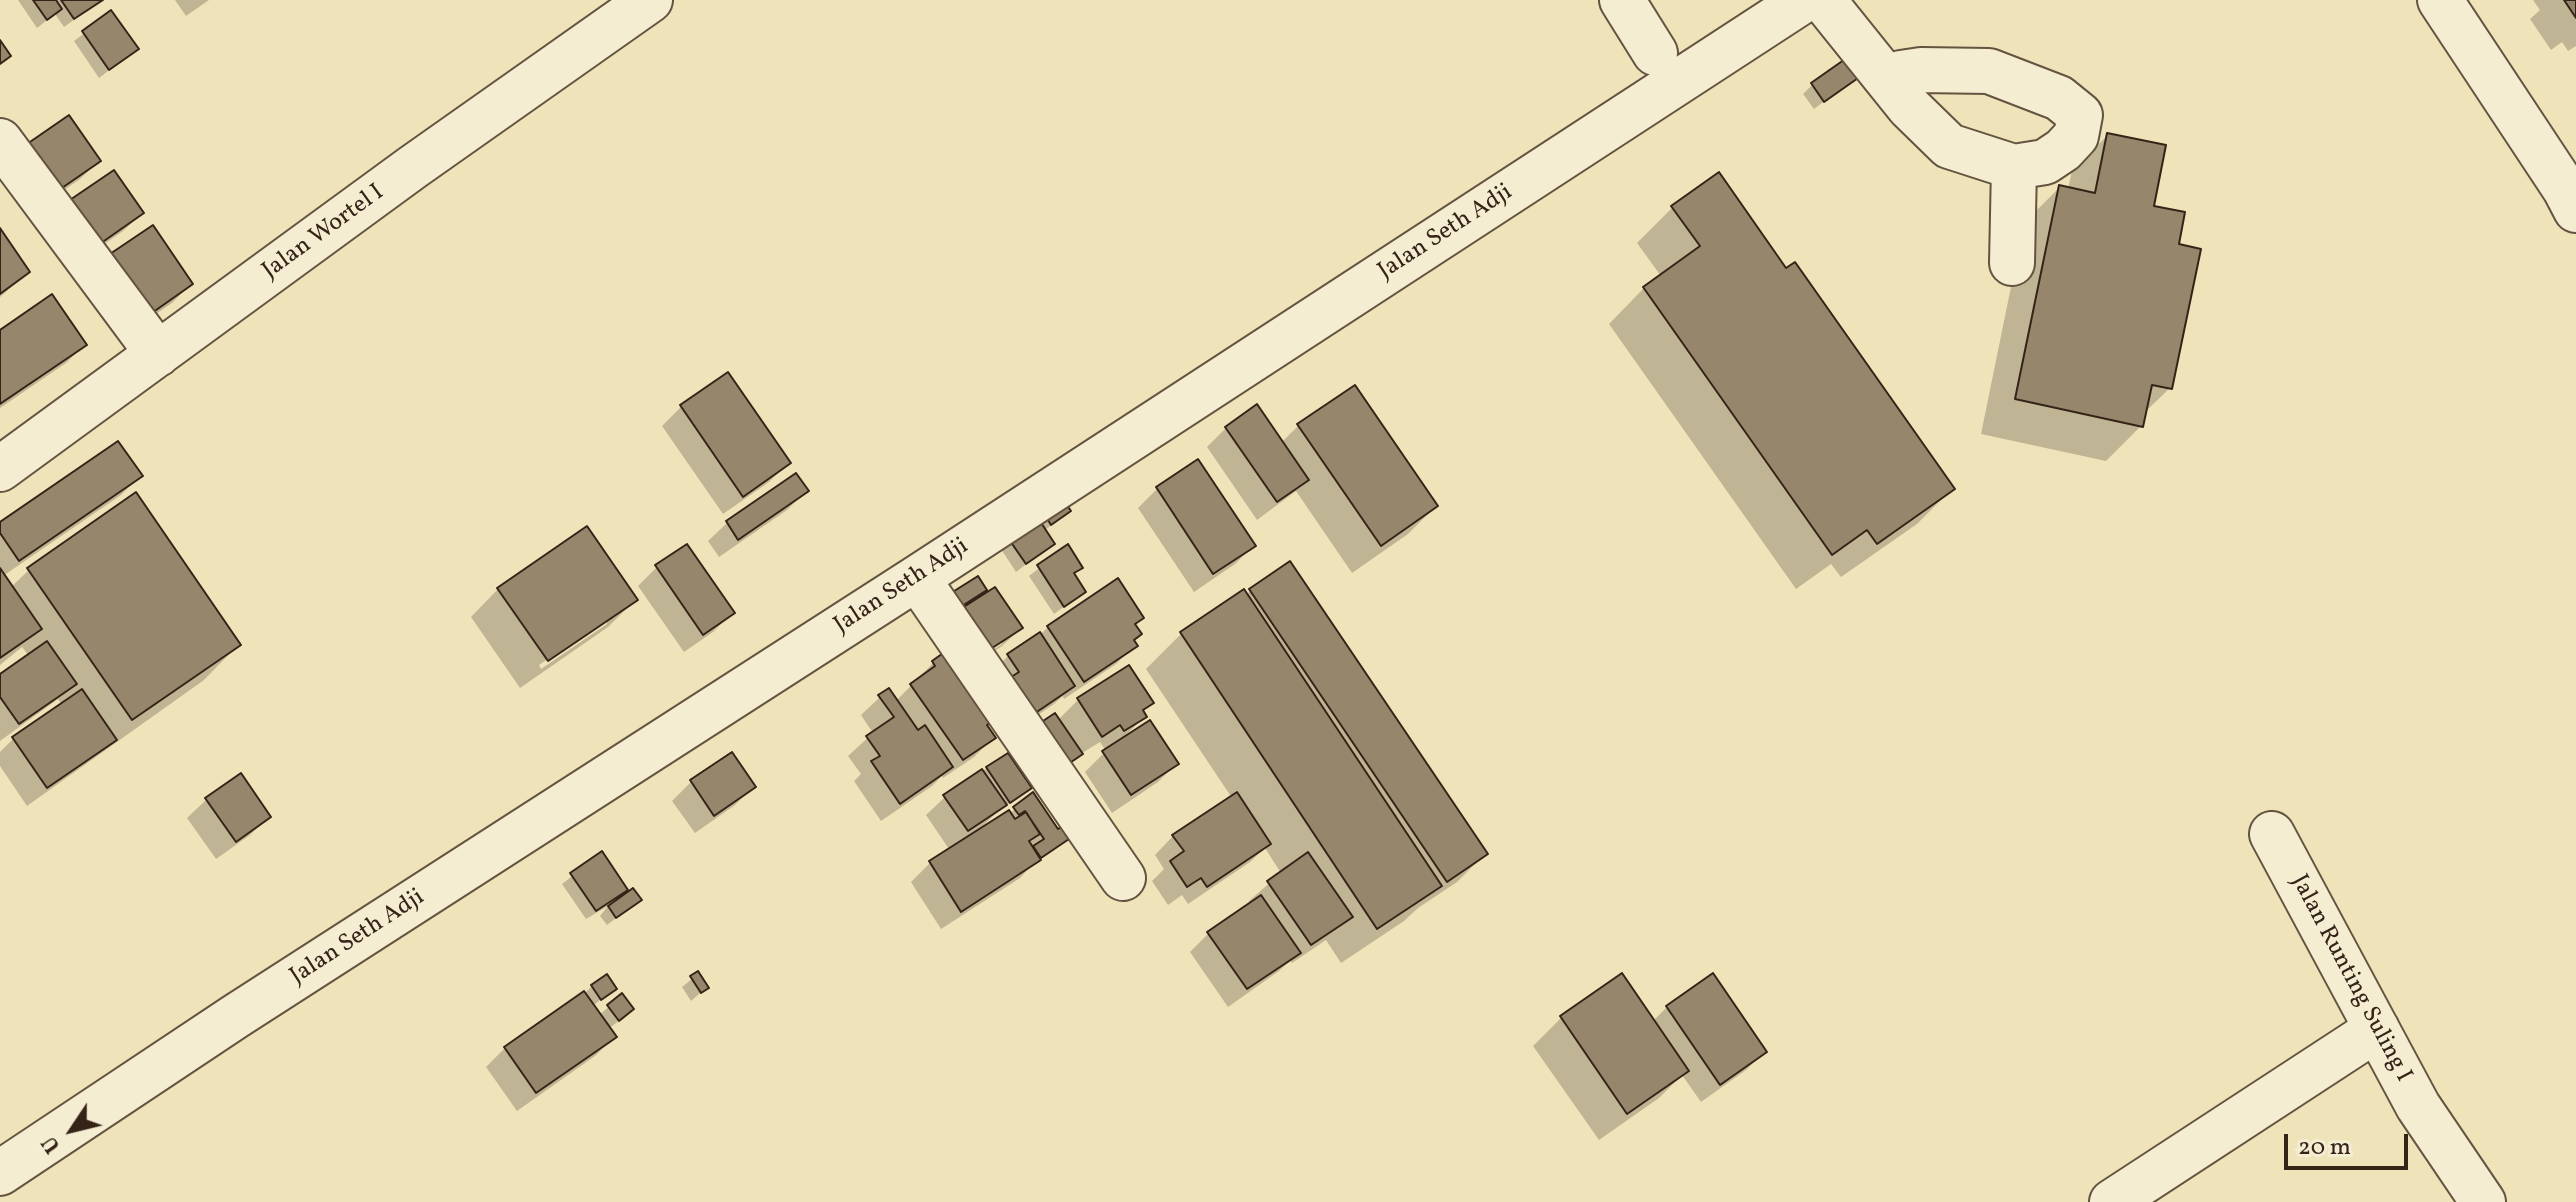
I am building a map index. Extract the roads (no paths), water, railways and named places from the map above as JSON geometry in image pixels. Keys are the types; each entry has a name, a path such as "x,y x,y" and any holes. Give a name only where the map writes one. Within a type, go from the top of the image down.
{"street":[{"name":"Jalan Wortel I","path":"0,469 413,167 650,0"},
{"path":"1622,0 1655,53"},
{"name":"Jalan Seth Adji","path":"0,1173 236,1016 917,578 1804,0"},
{"path":"1823,0 1909,107 1949,146 2014,167 2045,162 2076,136 2080,115 2059,98 1989,71 1921,70 1887,79"},
{"path":"2440,0 2576,210"},
{"path":"0,141 158,354"},
{"path":"2012,263 2014,167"},
{"path":"917,578 1123,878"},
{"name":"Jalan Runting Suling I","path":"2272,834 2418,1106 2483,1202"},
{"path":"2112,1202 2377,1029"}]}
